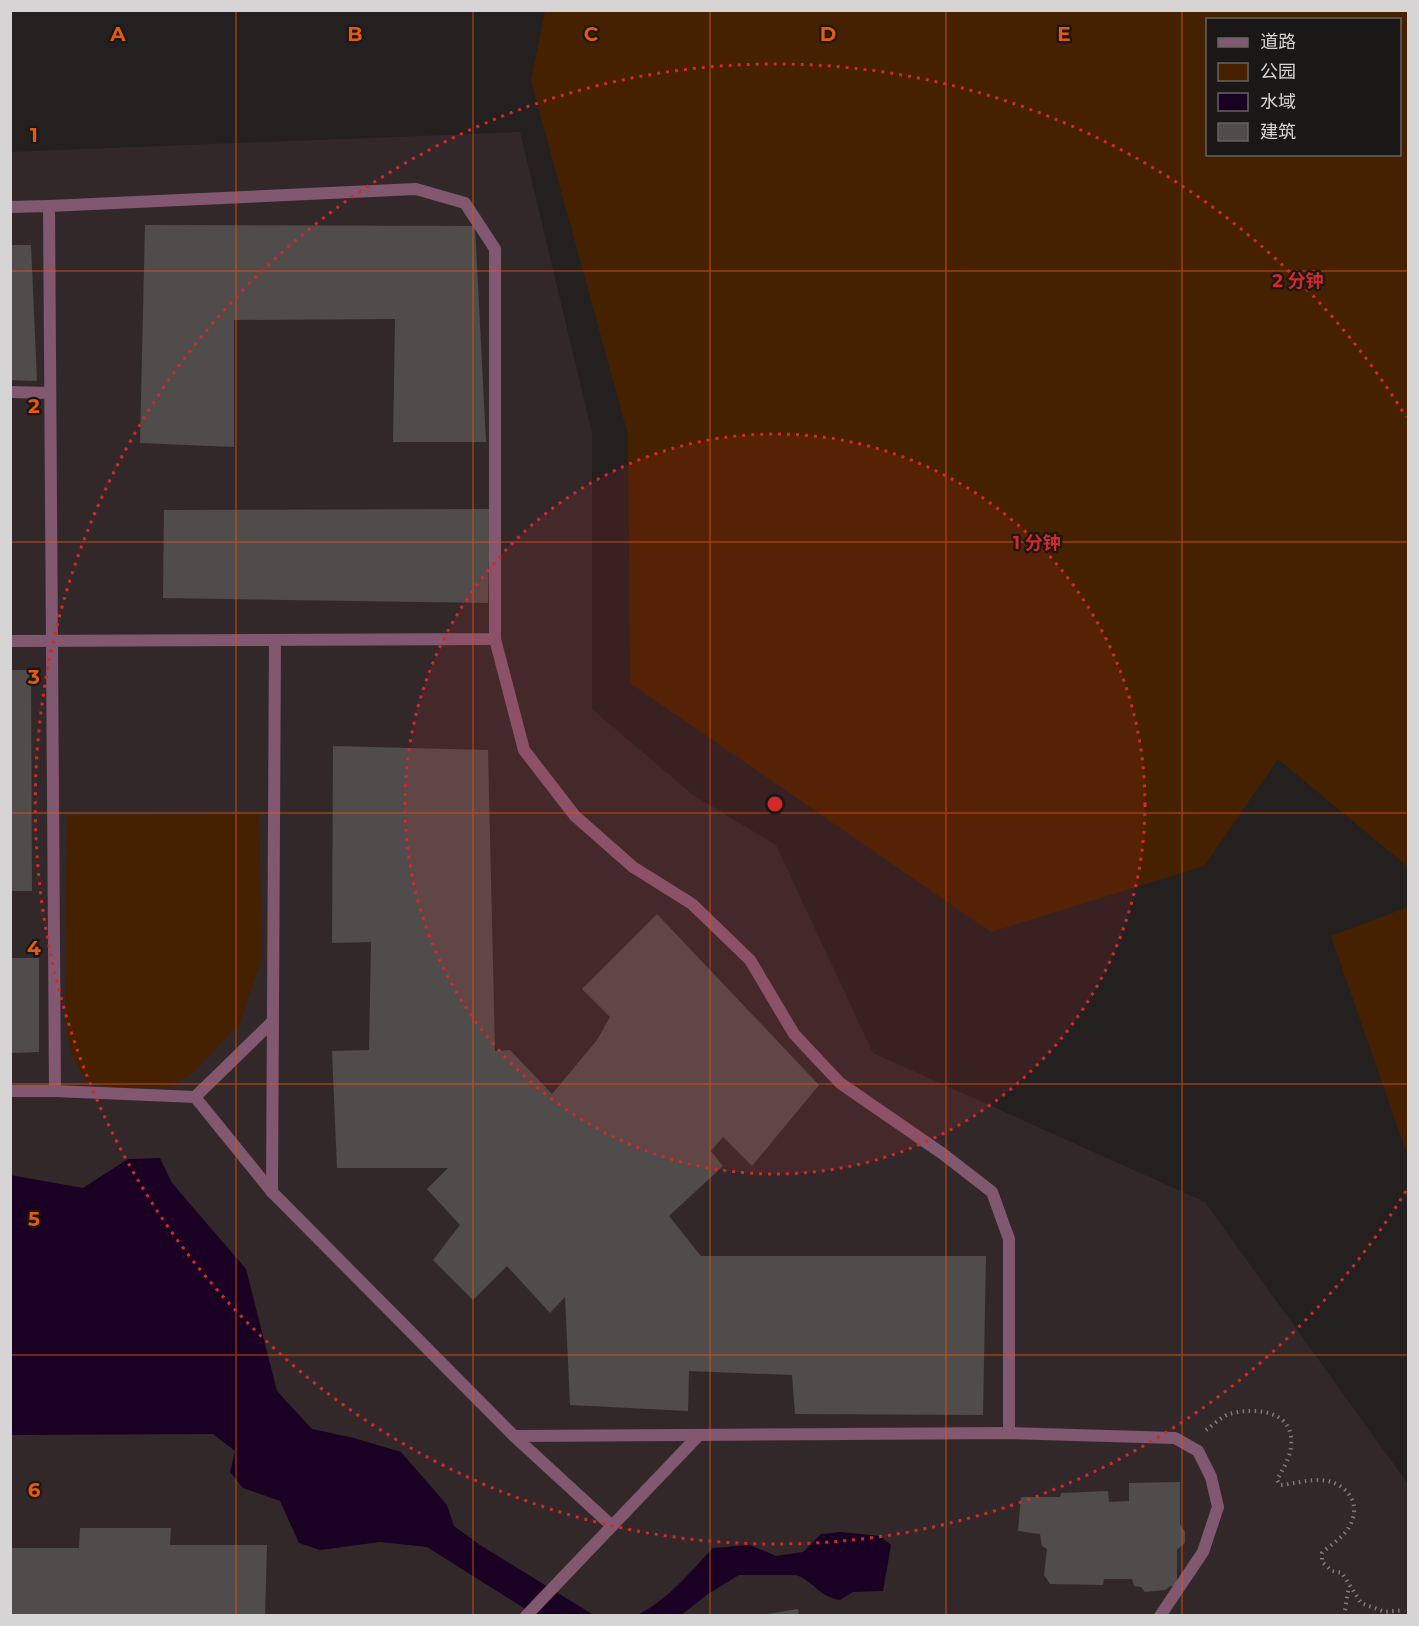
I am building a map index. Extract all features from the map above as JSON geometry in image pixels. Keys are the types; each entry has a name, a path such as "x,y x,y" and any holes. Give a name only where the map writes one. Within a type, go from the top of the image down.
{"street":[{"path":"10,207 416,189 465,202 495,249 495,639 524,750 575,816 633,867 692,904 750,960 794,1034 840,1083 943,1154 992,1192 1009,1239 1009,1433"},
{"path":"49,206 55,1091"},
{"path":"10,392 50,393"},
{"path":"10,641 495,639"},
{"path":"272,1192 275,640"},
{"path":"10,1091 195,1096 273,1021"},
{"path":"195,1096 272,1192 514,1436 612,1526"},
{"path":"514,1436 1009,1433 1175,1438 1198,1451 1211,1477 1218,1507 1203,1552 1160,1616"},
{"path":"526,1616 699,1435"}],"path":[{"path":"1185,1443 1228,1415 1261,1410 1278,1415 1289,1427 1292,1444 1287,1461 1277,1480 1280,1485 1319,1480 1333,1482 1345,1488 1353,1496 1355,1511 1349,1528 1322,1553 1322,1562 1332,1571 1342,1573 1360,1603 1385,1612 1404,1610"},
{"path":"1344,1616 1349,1586"}],"shaded area":[{"path":"520,132 592,433 592,709 693,795 776,845 873,1053 1205,1202 1408,1484 1408,1615 11,1615 10,152"}],"green space":[{"path":"545,11 1408,11 1408,867 1278,759 1204,866 991,932 630,683 628,435 531,81"},
{"path":"259,814 262,959 239,1025 189,1076 168,1087 107,1087 85,1080 70,1052 65,1014 67,816"},
{"path":"1408,907 1408,1157 1331,936"}],"water":[{"path":"160,1158 172,1183 246,1269 277,1391 312,1429 401,1452 447,1505 454,1526 480,1545 597,1615 535,1615 427,1547 380,1542 320,1550 299,1543 280,1501 243,1488 230,1472 235,1451 213,1434 11,1435 10,1175 83,1188 128,1159"},
{"path":"841,1532 880,1536 891,1545 883,1591 853,1592 840,1600 826,1595 796,1575 739,1575 708,1594 681,1615 637,1615 668,1594 713,1548 750,1545 776,1556 803,1552 821,1534"}],"building":[{"path":"145,225 475,226 486,442 393,442 395,319 234,320 234,447 140,443"},
{"path":"10,245 31,245 37,381 10,380"},
{"path":"490,509 488,603 163,598 164,510"},
{"path":"10,670 31,670 32,891 10,891"},
{"path":"333,746 488,750 495,1051 510,1050 552,1094 597,1040 610,1017 582,989 657,914 819,1085 752,1166 723,1137 711,1151 723,1166 669,1216 701,1256 986,1256 983,1415 795,1414 792,1375 689,1371 688,1411 570,1405 565,1297 550,1313 507,1266 473,1300 433,1260 460,1225 427,1189 448,1168 337,1168 332,1051 369,1050 371,942 332,943"},
{"path":"10,958 39,958 39,1052 10,1053"},
{"path":"1180,1482 1180,1524 1185,1532 1185,1543 1177,1550 1177,1586 1171,1586 1165,1590 1145,1592 1141,1587 1134,1586 1132,1579 1104,1579 1103,1585 1050,1584 1044,1575 1047,1549 1042,1546 1040,1534 1018,1531 1021,1497 1060,1497 1061,1493 1108,1491 1109,1502 1129,1501 1129,1483"},
{"path":"80,1528 171,1528 170,1545 267,1545 265,1616 10,1616 10,1548 79,1548"},
{"path":"798,1609 799,1616 767,1616 767,1614"}]}
